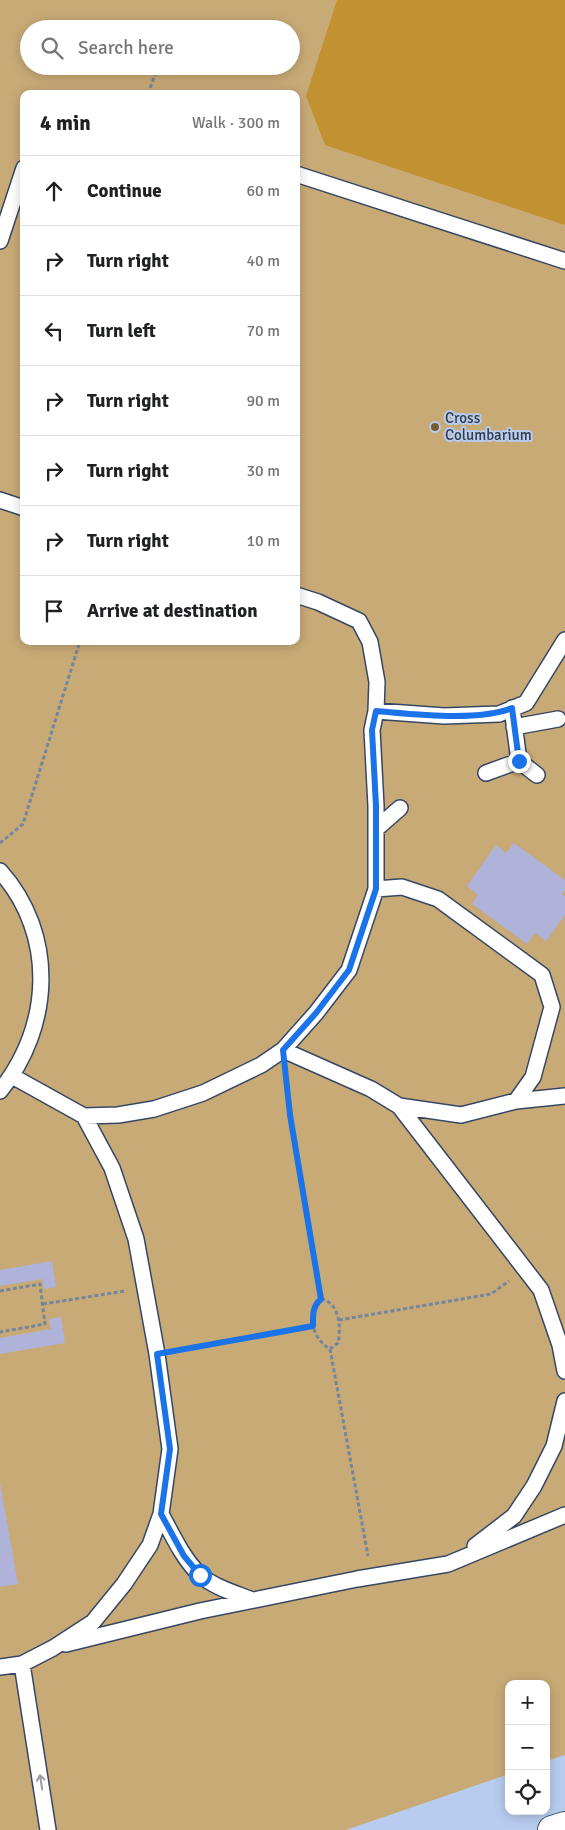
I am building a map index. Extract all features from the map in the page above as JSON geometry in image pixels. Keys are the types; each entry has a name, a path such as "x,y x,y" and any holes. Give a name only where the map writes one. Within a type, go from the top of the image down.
{"main road":[{"path":"552,1830 565,1826"}],"lane":[{"path":"300,175 565,260"},
{"path":"0,241 20,180"},
{"path":"0,500 20,507"},
{"path":"12,1076 84,1116 118,1116 203,1093 261,1065 283,1050 316,1013 349,970 376,889 376,829 372,730 376,711 377,682 370,642 359,621 318,602 300,596"},
{"path":"376,711 444,716 498,714 526,703 565,640"},
{"path":"512,708 519,761 537,775"},
{"path":"514,727 558,719"},
{"path":"486,773 519,761"},
{"path":"376,829 400,808"},
{"path":"0,871 21,901 32,925 39,950 42,976 40,1003 25,1053 12,1076 0,1091"},
{"path":"376,889 402,887 438,900 542,975 552,1008 533,1077 516,1101"},
{"path":"283,1050 371,1089 399,1106 541,1290 560,1345 565,1371"},
{"path":"399,1106 460,1115 516,1101 565,1096"},
{"path":"0,1667 22,1664 53,1648 93,1622 124,1584 150,1545 161,1514 170,1449 146,1288 136,1239 112,1168 84,1116"},
{"path":"448,1564 485,1539 514,1516 534,1486 554,1446 565,1401"},
{"path":"161,1514 184,1556 200,1575 222,1588 252,1600"},
{"path":"53,1648 200,1611 371,1576 448,1564 565,1515"},
{"path":"22,1664 48,1830"}],"path":[{"path":"149,90 155,75"},
{"path":"0,844 23,824 79,645"},
{"path":"283,1050 290,1115 321,1299"},
{"path":"339,1320 491,1294 525,1269"},
{"path":"0,1291 40,1284 45,1324 0,1332"},
{"path":"42,1304 146,1288"},
{"path":"330,1349 338,1343 340,1334 339,1320 335,1308 328,1300 321,1299 315,1304 313,1326 319,1340 330,1349 371,1576"},
{"path":"157,1354 313,1326"}],"shaded area":[{"path":"0,0 565,0 565,1755 550,1760 550,1680 505,1680 505,1775 346,1830 0,1830"},
{"path":"337,0 565,0 565,225 325,145 306,96"}],"building":[{"path":"514,843 565,880 565,890 562,894 565,896 565,915 546,941 535,933 527,944 472,904 478,895 467,886 496,845 506,853"},
{"path":"52,1261 56,1287 44,1289 42,1279 0,1286 0,1270"},
{"path":"61,1317 65,1343 0,1354 0,1338 51,1329 49,1319"},
{"path":"0,1483 18,1584 0,1587"}],"place":[{"name":"Cross Columbarium","path":"435,427"}],"route":[{"path":"200,1575 184,1556 161,1514 170,1449 157,1354 313,1326 315,1304 321,1299 290,1115 283,1050 316,1013 349,970 376,889 376,806 372,730 376,711 444,716 498,714 512,708 519,761"}]}
